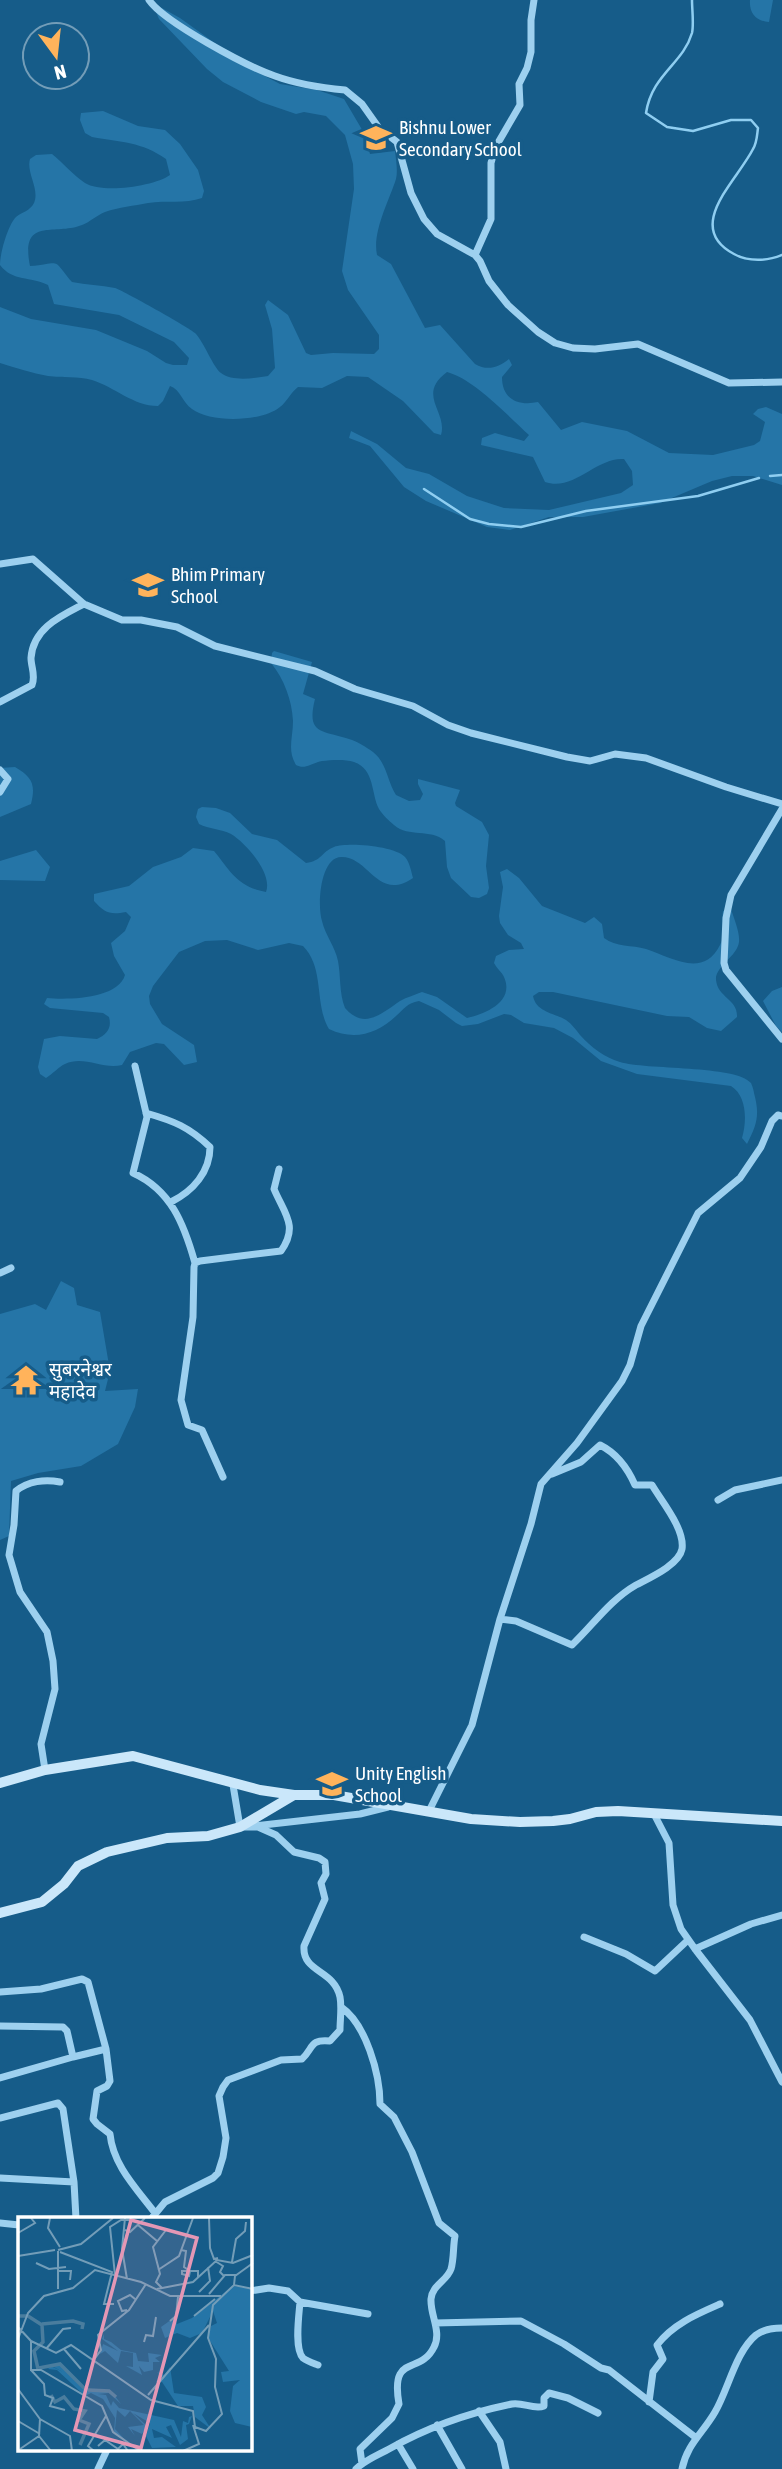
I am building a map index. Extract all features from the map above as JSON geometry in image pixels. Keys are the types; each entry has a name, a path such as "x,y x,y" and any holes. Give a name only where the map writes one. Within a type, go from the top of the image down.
{"street":[{"path":"149,0 166,17 211,45 275,76 352,93 379,128 397,142 411,192 424,219 438,234 475,256 489,281 508,305 530,326 555,343 583,349 638,344 729,383 782,382"},
{"path":"475,256 491,219 491,163 495,148 520,105 519,84 531,52 531,13 534,0"},
{"path":"0,564 33,559 84,604 122,620 141,620 177,627 215,646 315,671 355,690 414,706 471,733 590,761 615,754 646,758 782,806 730,895 727,905 724,963 734,983 782,1039"},
{"path":"0,702 32,685 34,681 31,658 35,640 49,624 84,604"},
{"path":"0,770 8,779 0,792"},
{"path":"135,1066 147,1117 133,1173 150,1181 171,1202 195,1262 193,1317 181,1399 188,1425 202,1430 223,1477"},
{"path":"146,1113 167,1119 194,1132 210,1147 210,1161 197,1182 171,1202"},
{"path":"429,1811 469,1733 541,1484 577,1443 622,1381 630,1365 641,1326 698,1213 740,1178 761,1147 772,1121 778,1115 782,1116"},
{"path":"195,1262 281,1251 290,1232 285,1208 274,1189 279,1169"},
{"path":"0,1273 12,1268"},
{"path":"500,1619 516,1621 572,1645 609,1606 630,1589 652,1578 679,1558 682,1552 674,1521 652,1485 635,1485 622,1463 607,1449 600,1446 581,1462 548,1476"},
{"path":"718,1500 735,1490 782,1479"},
{"path":"45,1770 41,1744 55,1689 52,1661 47,1632 16,1582 9,1548 14,1525 16,1491 28,1483 51,1480 60,1482"},
{"path":"0,1783 45,1770 133,1756 152,1759 233,1785 293,1795 334,1795 471,1819 520,1822 570,1819 596,1812 782,1821"},
{"path":"233,1785 240,1827"},
{"path":"240,1827 293,1795"},
{"path":"0,1913 43,1902 64,1884 78,1866 107,1852 167,1838 208,1836 240,1827 360,1814 391,1806"},
{"path":"654,1814 669,1843 673,1905 688,1940 750,2020 782,2082"},
{"path":"0,1992 40,1989 82,1979 88,1982 106,2049 110,2081 107,2086 97,2091 93,2119 110,2134 111,2149 122,2170 153,2216 165,2203 213,2178 218,2173 226,2138 219,2096 228,2080 281,2060 302,2059 313,2043 318,2040 330,2041 340,2030 340,1996 330,1979 307,1963 304,1954 304,1946 325,1899 321,1883 326,1874 325,1862 294,1852 276,1835 267,1831 240,1827"},
{"path":"695,1949 751,1924 782,1915"},
{"path":"584,1937 626,1954 655,1971 688,1940"},
{"path":"341,2007 352,2014 365,2041 381,2088 380,2104 394,2117 412,2152 439,2223 455,2236 451,2269 436,2285 431,2299 437,2336 433,2350 406,2367 398,2378 396,2387 400,2404 391,2418 360,2449 359,2466"},
{"path":"0,2026 63,2027 67,2031 73,2057"},
{"path":"0,2078 106,2049"},
{"path":"0,2118 58,2103 63,2109 74,2182 76,2217"},
{"path":"0,2178 74,2182"},
{"path":"0,2223 18,2225"},
{"path":"252,2291 269,2288 288,2291 300,2302 368,2314"},
{"path":"300,2302 300,2355 318,2365"},
{"path":"649,2402 653,2372 663,2359 657,2345 668,2333 693,2315 720,2304"},
{"path":"435,2323 521,2321 601,2368 609,2370 695,2437"},
{"path":"682,2469 685,2456 695,2437 716,2411 741,2353 757,2334 771,2328 782,2328"},
{"path":"359,2466 437,2425 479,2411 517,2403 539,2408 544,2406 544,2398 549,2393 568,2398 598,2413"},
{"path":"479,2411 500,2442 506,2469"},
{"path":"437,2425 462,2469"},
{"path":"398,2444 413,2469"},
{"path":"98,2469 106,2452"}],"shaded area":[{"path":"750,0 773,0 769,22 754,16"},
{"path":"160,7 180,18 248,67 280,84 317,90 344,99 364,133 370,154 395,151 397,176 379,227 377,255 391,264 425,328 440,325 479,366 492,368 509,359 512,365 502,377 505,391 513,400 524,403 538,402 561,430 582,422 627,431 669,453 713,455 754,445 760,441 765,422 753,414 766,407 782,414 782,485 753,476 732,476 712,481 660,503 583,517 549,517 510,530 487,527 426,501 404,487 370,446 349,438 351,431 377,444 406,468 429,474 467,496 504,508 549,510 621,493 633,485 632,471 624,459 614,460 566,482 545,482 533,457 481,445 482,438 495,433 524,441 529,435 479,390 447,372 438,380 433,396 441,419 441,435 434,433 403,401 368,377 347,376 322,388 298,387 272,412 236,419 200,414 170,386 158,406 149,405 132,400 92,380 48,376 0,363 0,307 31,319 96,330 147,351 166,363 187,365 189,358 174,342 119,315 54,304 48,285 10,274 0,265 10,226 16,217 34,203 35,192 29,164 30,159 36,155 52,154 85,183 104,188 141,185 170,175 166,159 157,153 140,146 92,137 85,133 80,120 81,113 103,111 138,126 165,130 180,144 198,170 204,191 202,198 155,202 110,210 82,225 42,231 30,240 30,266 52,263 58,265 72,282 115,288 142,302 195,333 218,370 231,378 268,376 275,368 272,329 265,305 268,300 288,315 306,353 374,354 379,349 379,335 348,290 342,271 354,189 353,164 345,135 326,116 304,112 296,114 261,102 223,82 159,19 156,12"},
{"path":"274,651 312,662 303,694 315,699 315,725 324,732 355,741 378,756 396,795 409,801 420,800 423,794 418,779 460,790 456,806 482,822 489,835 487,894 479,898 471,897 451,878 447,867 445,841 433,835 400,829 386,817 376,803 369,776 361,765 338,760 306,766 296,765 291,749 291,705 283,683 271,663"},
{"path":"15,767 25,774 33,786 31,804 0,817 0,768"},
{"path":"202,807 230,813 252,834 277,840 306,863 334,847 349,845 391,850 405,857 413,878 401,884 382,882 360,864 342,857 329,864 322,883 322,921 337,956 345,1008 359,1018 372,1018 422,992 437,997 467,1018 490,1010 502,1000 506,986 503,975 494,963 496,956 509,950 524,949 521,943 508,935 500,923 503,887 500,872 507,869 519,878 542,906 585,923 594,917 602,924 604,938 609,941 646,949 686,963 705,961 713,955 723,937 723,911 731,909 739,942 719,970 716,980 720,991 734,1006 737,1017 721,1031 707,1028 689,1017 667,1016 553,992 539,992 533,996 538,1006 566,1020 594,1048 614,1060 728,1073 751,1083 757,1114 747,1144 742,1138 745,1124 743,1102 731,1086 637,1074 601,1061 573,1038 554,1028 524,1023 511,1015 504,1014 478,1024 462,1026 439,1010 419,1001 409,1005 373,1031 356,1035 338,1033 329,1029 324,1019 317,975 310,955 303,946 289,943 258,950 227,940 205,941 179,952 153,986 149,996 150,1004 162,1024 194,1045 197,1062 184,1065 164,1044 156,1043 130,1052 122,1065 72,1062 62,1065 46,1078 40,1074 38,1067 44,1039 60,1036 97,1039 106,1033 110,1024 109,1017 103,1013 50,1008 44,1004 47,998 79,998 103,993 113,989 125,975 114,956 111,943 125,931 131,917 126,912 105,911 94,901 94,894 129,886 153,867 181,857 193,848 214,851 242,882 266,892 266,877 262,868 244,844 231,834 199,824 196,817 198,809"},
{"path":"36,850 50,867 45,881 0,880 0,861"},
{"path":"782,987 782,1032 763,1001 772,991"},
{"path":"61,1281 74,1288 77,1305 100,1312 110,1371 105,1391 138,1389 135,1407 118,1444 81,1466 38,1473 11,1481 9,1536 0,1540 0,1314 35,1304 46,1310"}],"waterway":[{"path":"692,0 693,29 688,44 654,88 646,113 667,127 693,131 731,120 751,120 758,128 755,144 718,203 713,217 713,231 720,243 740,257 758,260 782,255"},
{"path":"770,476 782,475"},
{"path":"424,489 470,519 521,527 586,511 698,496 759,478"}],"place":[{"name":"Bishnu Lower Secondary School","path":"376,138"},
{"name":"Bhim Primary School","path":"148,585"},
{"name":"सुबरनेश्वर महादेव","path":"26,1380"},
{"name":"Unity English School","path":"332,1784"}]}
